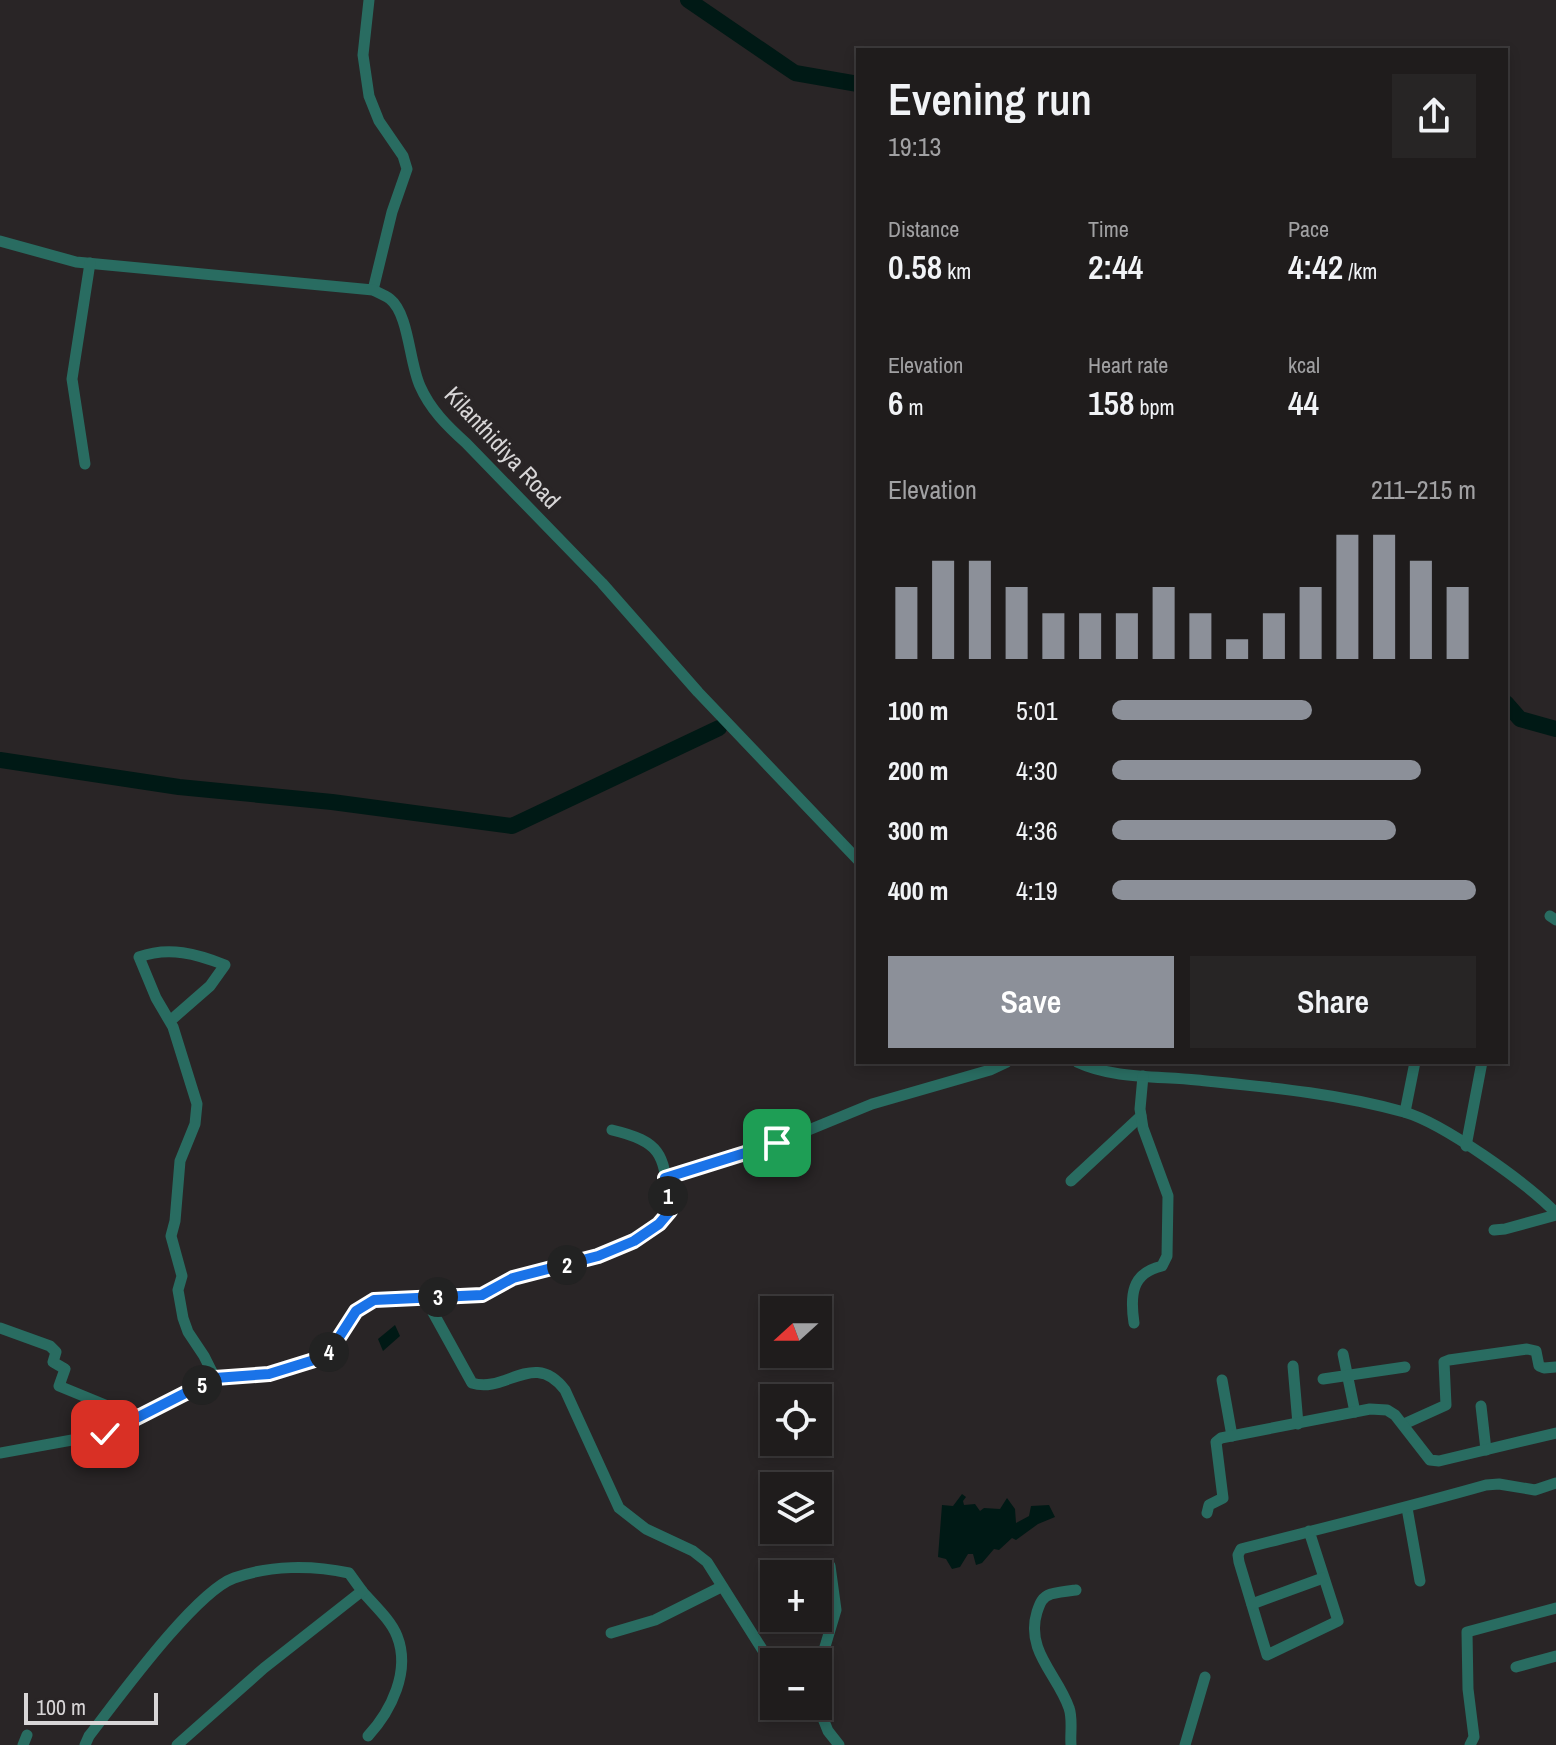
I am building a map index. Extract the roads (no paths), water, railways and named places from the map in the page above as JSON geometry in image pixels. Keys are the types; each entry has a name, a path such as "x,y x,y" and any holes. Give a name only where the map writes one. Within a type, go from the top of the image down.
{"street":[{"path":"0,241 90,263 373,290 392,212 407,169 403,156 379,121 369,96 363,46 369,0"},
{"path":"85,464 72,379 90,263"},
{"name":"Kilanthidiya Road","path":"373,290 391,299 398,309 419,385 445,424 602,583 698,692 856,858"},
{"path":"170,1021 210,986 225,965 198,955 174,951 139,957 156,998 170,1021 197,1104 195,1124 180,1161 171,1236 182,1276 178,1290 179,1305 188,1332 215,1378"},
{"path":"665,1178 777,1143 872,1104 1003,1064"},
{"path":"1084,1064 1110,1072 1308,1093 1405,1112 1429,1121 1515,1178 1556,1214"},
{"path":"1405,1112 1415,1064"},
{"path":"1466,1146 1482,1064"},
{"path":"1134,1323 1131,1304 1137,1282 1143,1273 1162,1266 1167,1256 1168,1196 1150,1152 1141,1116 1143,1076"},
{"path":"1071,1181 1141,1116"},
{"path":"0,1453 105,1434 215,1378 269,1374 327,1356 356,1311 374,1300 482,1295 513,1278 598,1256 634,1241 659,1224 670,1211 665,1178 658,1150 642,1137 612,1130"},
{"path":"1494,1230 1556,1214"},
{"path":"433,1297 430,1307 472,1383 485,1386 534,1371 558,1381 565,1390 619,1508 646,1529 693,1551 707,1562 761,1648"},
{"path":"0,1328 50,1346 56,1352 53,1362 65,1369 59,1386 115,1409 128,1409 139,1417"},
{"path":"1404,1424 1446,1405 1444,1362 1449,1360 1527,1349 1536,1351 1539,1366 1556,1367"},
{"path":"1343,1354 1355,1412"},
{"path":"1293,1366 1298,1424"},
{"path":"1323,1379 1405,1367"},
{"path":"1222,1380 1232,1436"},
{"path":"1481,1406 1486,1450"},
{"path":"1207,1513 1209,1505 1223,1498 1216,1442 1221,1438 1355,1412 1387,1410 1404,1424 1430,1460 1439,1461 1556,1433"},
{"path":"1309,1531 1338,1621 1267,1655 1238,1555 1241,1549 1309,1531 1407,1508 1486,1485 1535,1490 1556,1483"},
{"path":"1407,1508 1420,1581"},
{"path":"85,1745 135,1677 206,1595 233,1579 281,1569 320,1567 349,1573 398,1637 401,1664 398,1691 368,1736"},
{"path":"1252,1604 1323,1578"},
{"path":"832,1581 836,1610 832,1623"},
{"path":"611,1633 655,1620 721,1587"},
{"path":"1071,1745 1071,1712 1062,1689 1050,1675 1037,1649 1033,1625 1040,1601 1049,1595 1076,1590"},
{"path":"177,1745 264,1668 362,1591"},
{"path":"1470,1745 1474,1737 1468,1689 1467,1632 1556,1608"},
{"path":"1516,1667 1556,1656"},
{"path":"1185,1745 1205,1677"},
{"path":"824,1720 839,1745"}],"waterway":[{"path":"688,0 795,73 856,84"},
{"path":"1508,705 1520,719 1556,729"},
{"path":"0,760 179,787 332,802 512,826 719,728"}]}
